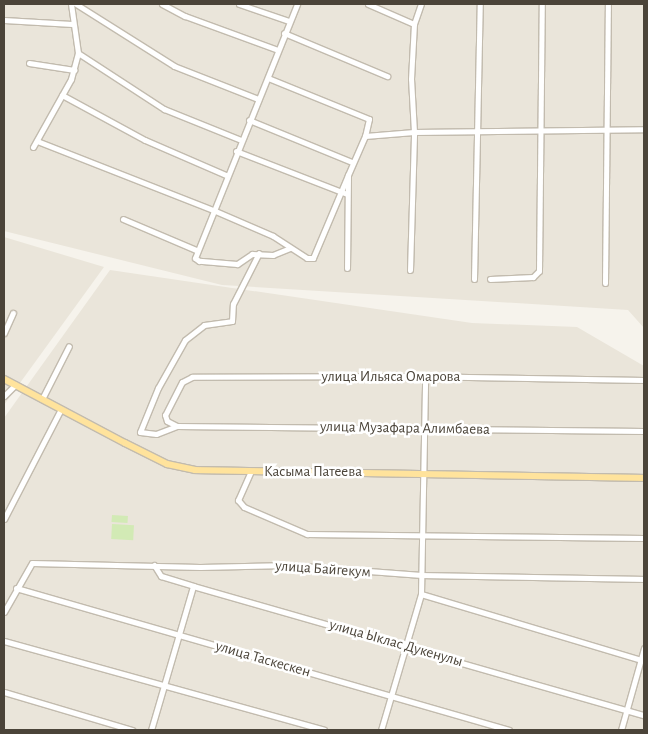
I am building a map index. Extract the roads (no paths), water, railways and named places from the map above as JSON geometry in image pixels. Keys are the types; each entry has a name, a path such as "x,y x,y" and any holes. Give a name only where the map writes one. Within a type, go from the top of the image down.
{"main road":[{"name":"Касыма Патеева","path":"4,379 167,464 195,470 422,472 644,478"}],"street":[{"path":"33,147 74,70 78,53 72,24 72,4"},
{"path":"76,4 174,66 258,99"},
{"path":"162,4 185,16 278,50"},
{"path":"239,4 289,21"},
{"path":"290,248 273,255 259,253 237,264 199,261 195,258 196,250 268,78 296,4"},
{"path":"368,4 414,24"},
{"path":"410,270 414,132 414,24 421,4"},
{"path":"474,279 480,4"},
{"path":"490,279 533,277 538,271 542,4"},
{"path":"605,283 608,4"},
{"path":"4,20 72,24"},
{"path":"284,33 387,76"},
{"path":"78,53 164,110 241,140"},
{"path":"29,62 74,70"},
{"path":"37,141 213,210 273,236 290,248 313,258 338,192 348,175 352,162 365,136 368,119 268,78"},
{"path":"62,95 146,140 226,175"},
{"path":"249,120 352,162"},
{"path":"365,136 414,132 644,129"},
{"path":"236,151 347,194"},
{"path":"347,268 348,175"},
{"path":"123,219 196,250"},
{"path":"176,426 156,434 140,432 158,388 185,340 204,325 232,322 233,304 259,253"},
{"path":"4,333 13,313"},
{"path":"42,399 69,346"},
{"path":"381,730 421,594 423,536 422,472 426,376"},
{"name":"улица Ильяса Омарова","path":"167,422 165,415 177,390 182,382 192,377 426,376 644,380"},
{"path":"4,396 15,384"},
{"path":"4,519 61,409"},
{"name":"улица Музафара Алимбаева","path":"167,422 176,426 644,432"},
{"path":"251,471 238,500 244,507 307,534 644,538"},
{"name":"улица Байгекум","path":"16,588 32,563 289,565 422,575 644,579"},
{"name":"улица Ыклас Дукенулы","path":"154,565 161,576 193,586 644,715"},
{"path":"150,730 193,586"},
{"path":"4,612 16,588"},
{"name":"улица Таскескен","path":"16,588 509,730"},
{"path":"421,594 643,661"},
{"path":"4,641 163,686 219,699 324,730"},
{"path":"621,730 643,661 644,648"},
{"path":"4,692 132,730"}]}
